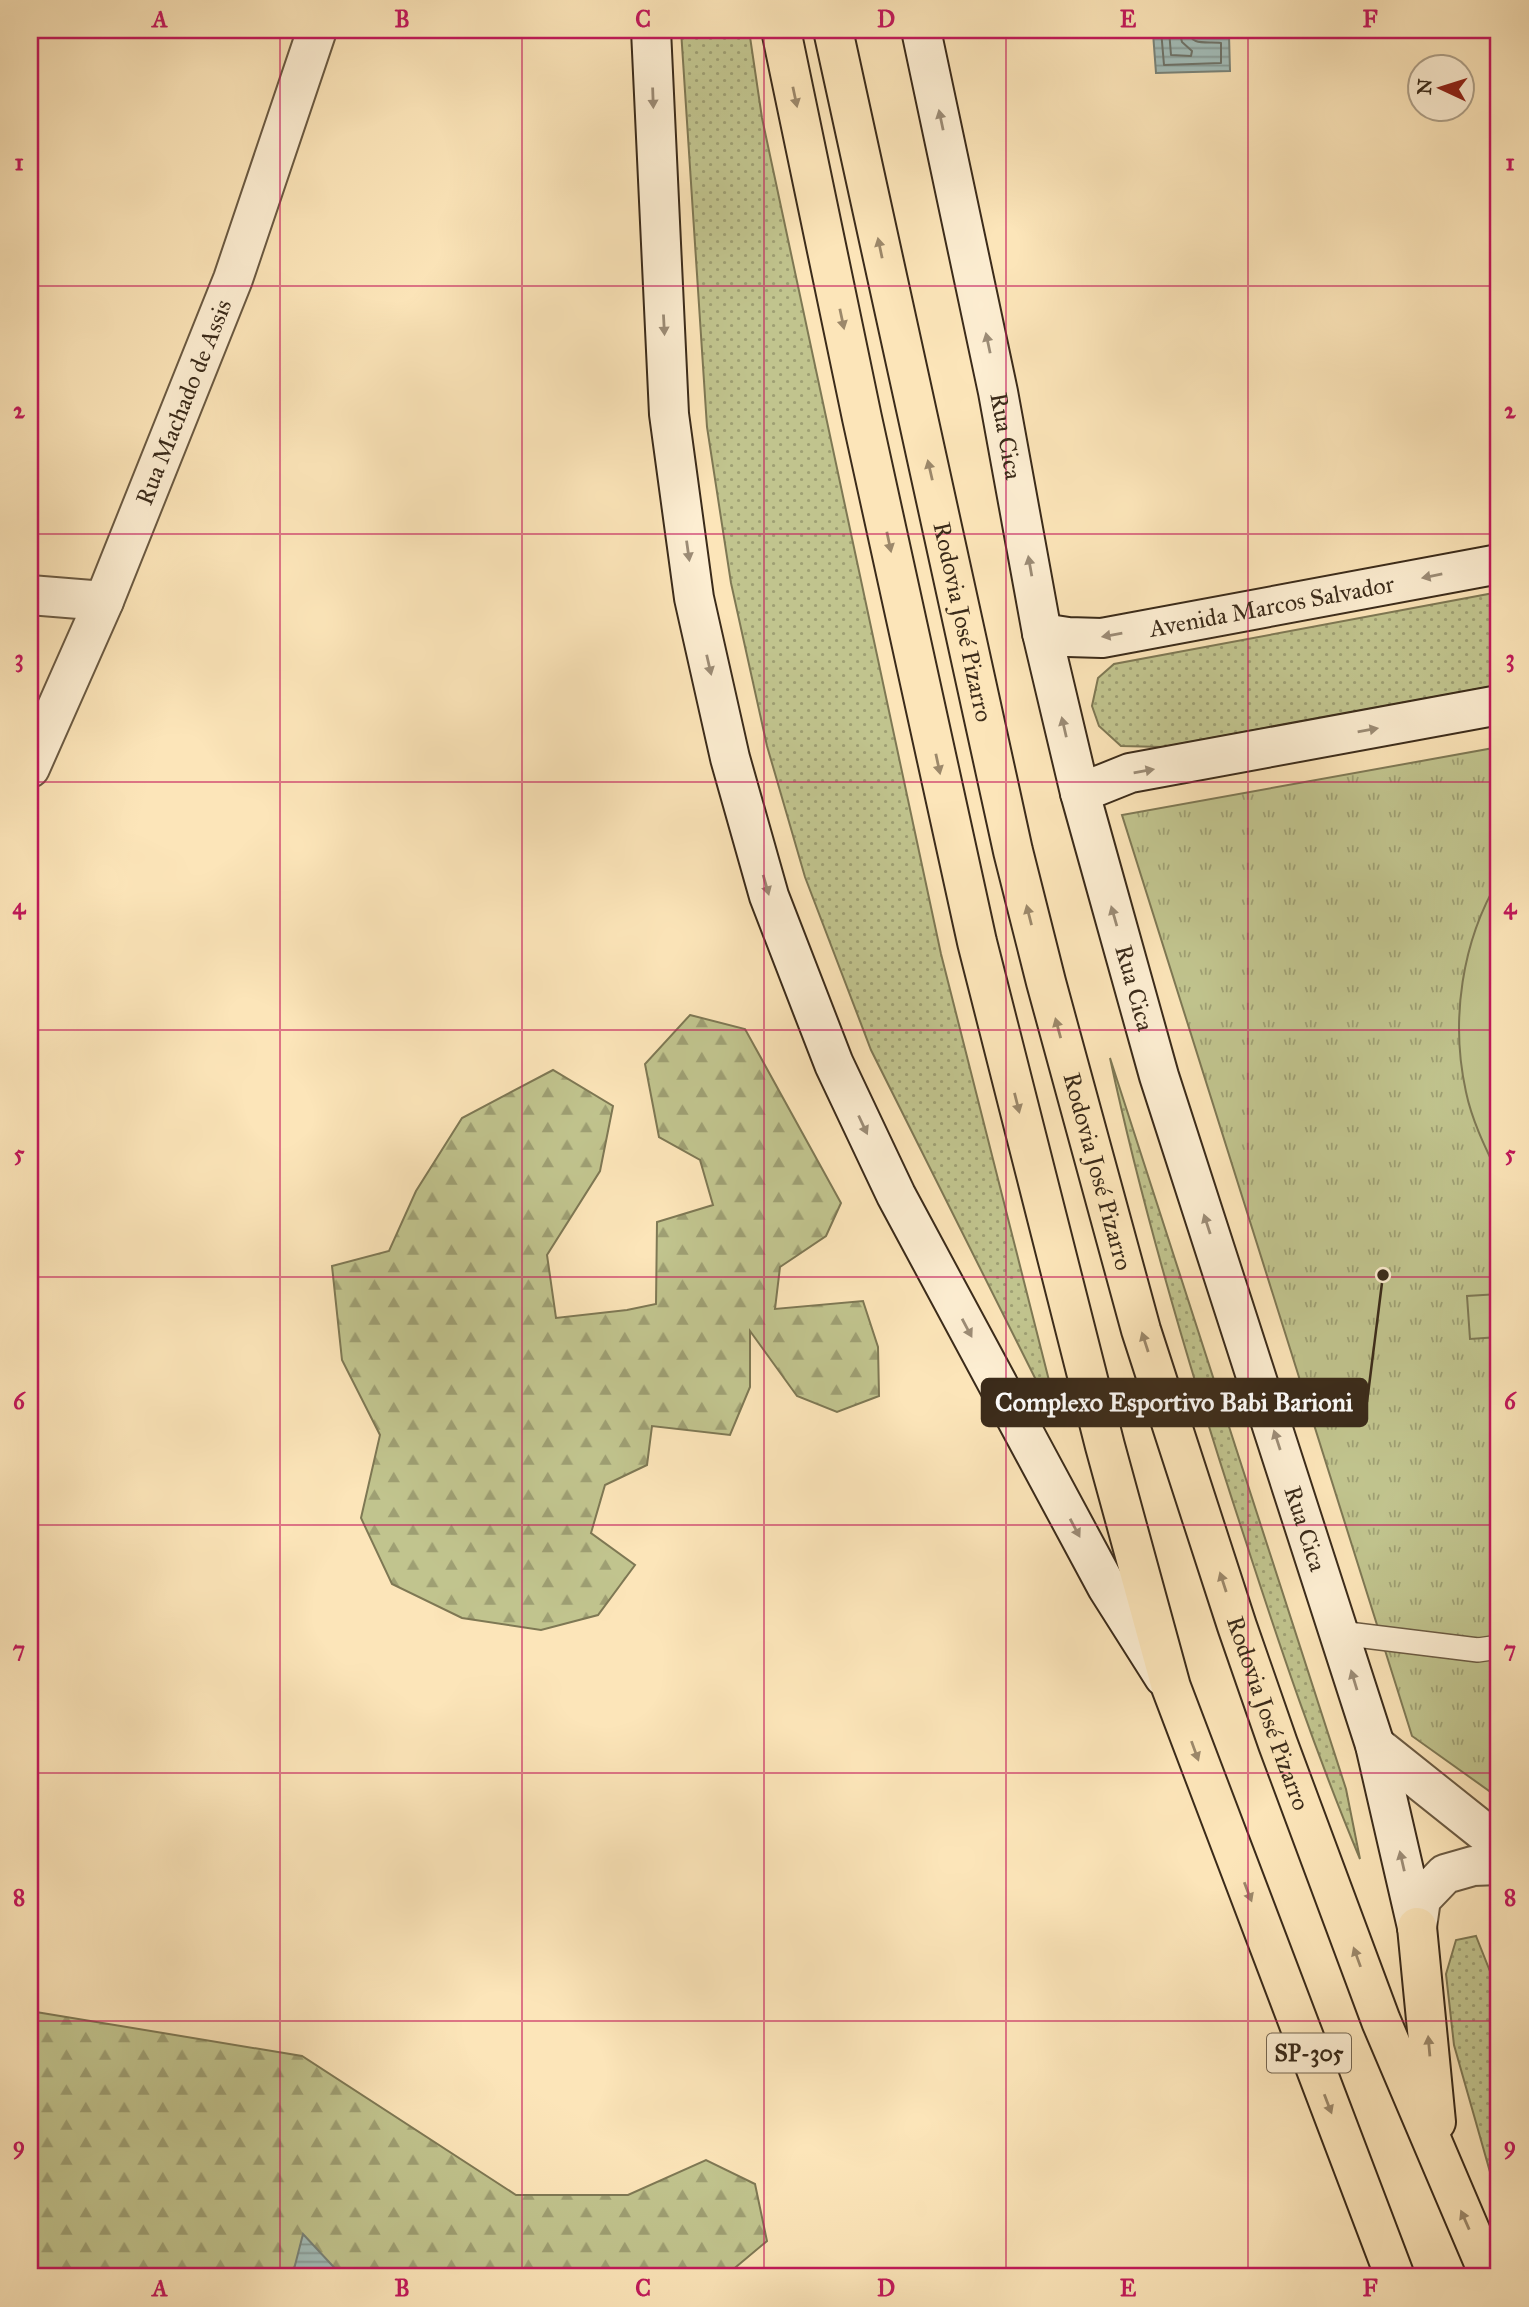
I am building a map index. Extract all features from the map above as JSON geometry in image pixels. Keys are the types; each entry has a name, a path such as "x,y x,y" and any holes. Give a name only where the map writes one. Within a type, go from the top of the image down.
{"main road":[{"path":"781,30 862,418 977,942 1060,1276 1171,1687"},
{"name":"Rodovia José Pizarro","path":"833,30 1013,851 1141,1330 1278,1744 1381,2021 1490,2277"},
{"name":"SP-305","path":"1171,1687 1395,2277"},
{"path":"1417,1927 1440,2163"}],"street":[{"name":"Rua Machado de Assis","path":"30,768 104,601 233,279 317,30"},
{"path":"650,30 669,414 694,598 730,758 769,896 834,1064 896,1195 1107,1587 1171,1687"},
{"name":"Rua Cica","path":"921,30 998,392 1042,634 1080,793 1158,1076 1375,1745 1417,1927"},
{"name":"Avenida Marcos Salvador","path":"1042,634 1101,638 1499,564"},
{"path":"30,595 104,601"},
{"path":"1080,793 1130,774 1499,705"},
{"path":"1375,1745 1499,1844"},
{"path":"1417,1927 1421,1899 1445,1874 1473,1866 1499,1865"}],"lane":[{"path":"1339,1633 1478,1650 1499,1647"}],"green space":[{"path":"681,30 749,30 762,118 941,954 1058,1416 1044,1396 871,1050 805,877 767,746 731,583 707,427"},
{"path":"1499,592 1499,685 1163,747 1121,746 1099,726 1092,706 1098,678 1114,664"},
{"path":"1499,747 1499,1798 1412,1736 1122,815"},
{"path":"1499,879 1499,1176 1469,1103 1461,1065 1459,1037 1468,955 1486,903"},
{"path":"690,1015 745,1029 841,1203 826,1236 780,1267 775,1309 863,1301 878,1347 879,1396 837,1412 797,1396 750,1331 750,1387 730,1435 652,1426 647,1465 605,1485 591,1533 635,1565 598,1615 541,1630 462,1618 392,1584 361,1518 380,1435 342,1360 332,1266 389,1251 416,1191 462,1118 553,1070 613,1106 600,1171 547,1255 556,1318 656,1304 657,1222 713,1205 700,1160 659,1137 645,1064"},
{"path":"1110,1058 1346,1789 1360,1859 1299,1700 1207,1420 1154,1240"},
{"path":"1499,1294 1499,1337 1470,1339 1467,1296"},
{"path":"1476,1936 1499,1994 1499,2195 1454,2045 1446,1974 1456,1940"},
{"path":"30,2011 302,2056 516,2195 628,2195 706,2160 755,2184 767,2241 724,2277 30,2277"}],"water":[{"path":"1155,30 1194,30 1196,35 1229,35 1230,71 1156,73"},
{"path":"303,2234 343,2277 292,2277"}],"place":[{"name":"Complexo Esportivo Babi Barioni","path":"1383,1275"}]}
